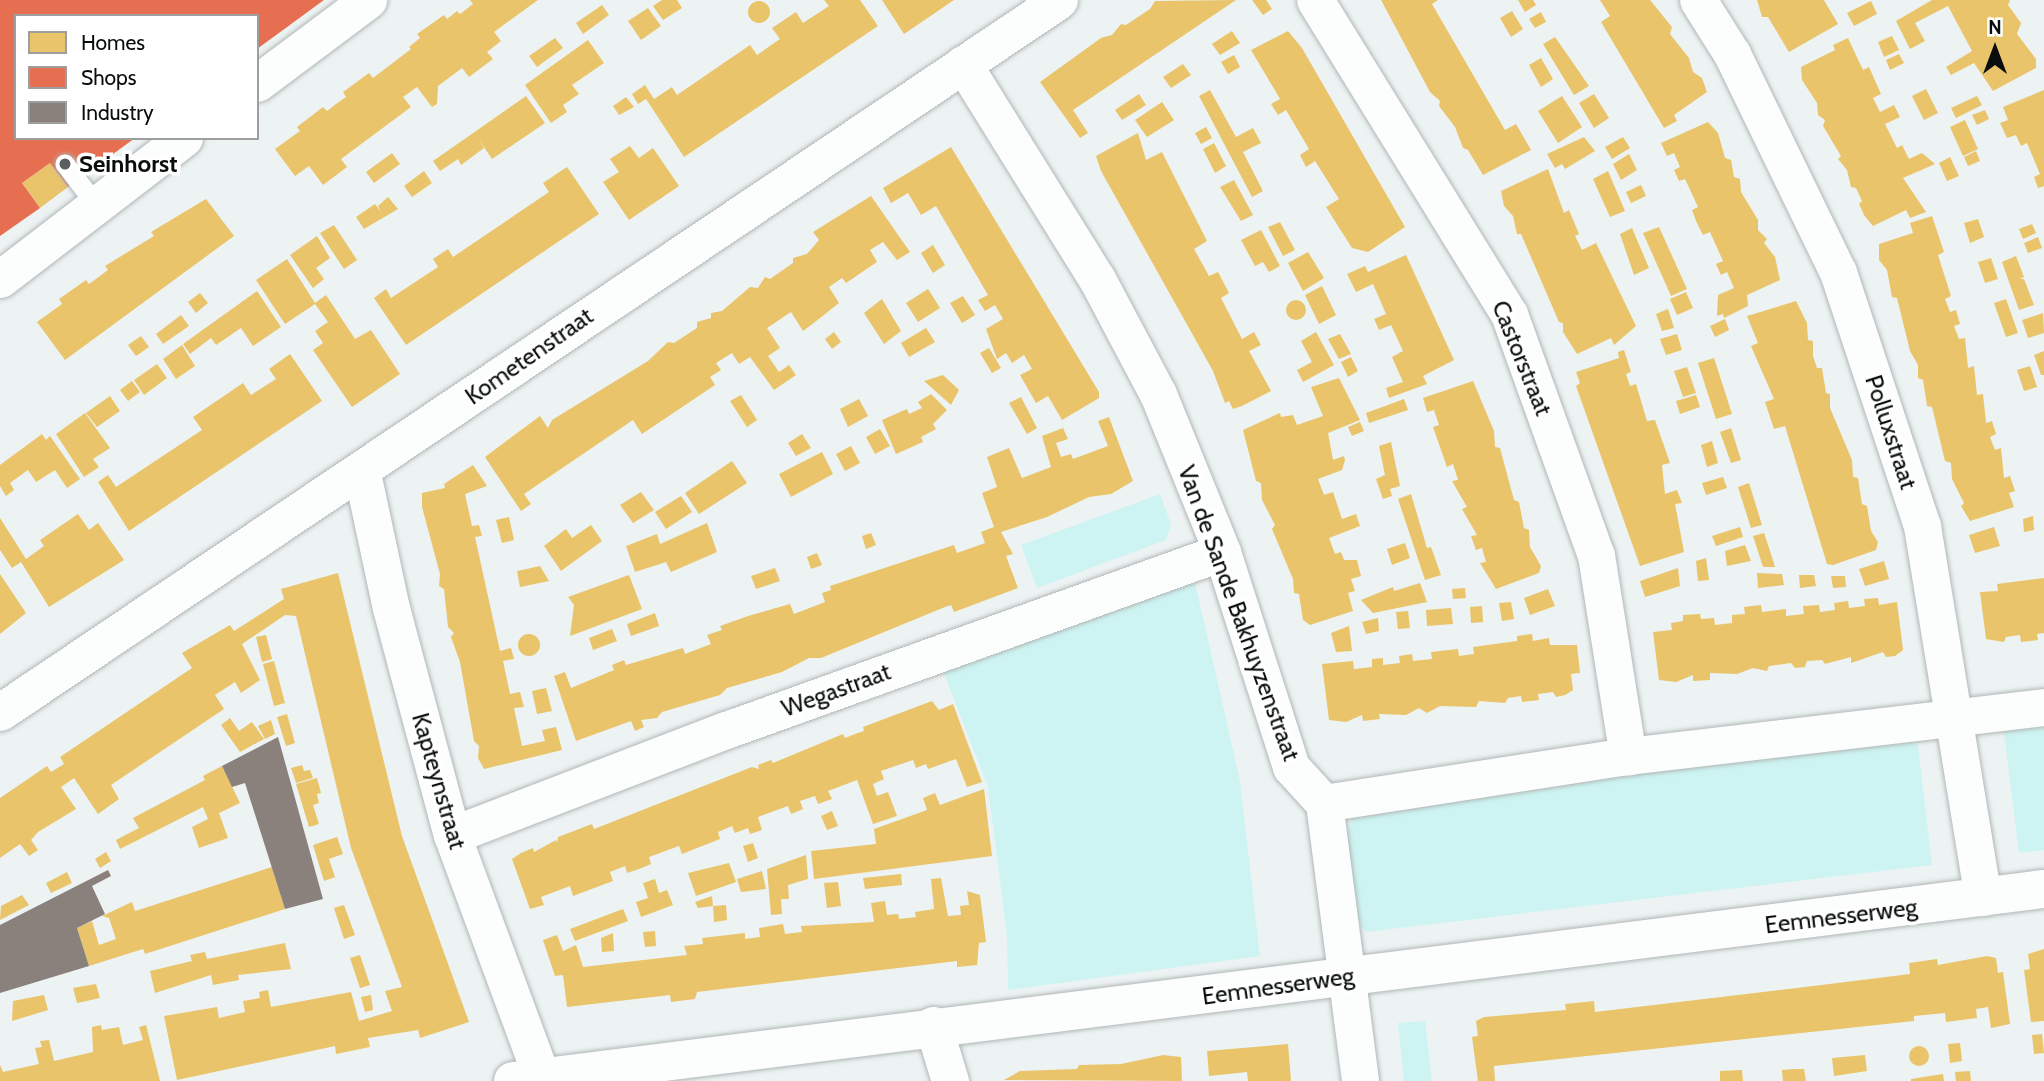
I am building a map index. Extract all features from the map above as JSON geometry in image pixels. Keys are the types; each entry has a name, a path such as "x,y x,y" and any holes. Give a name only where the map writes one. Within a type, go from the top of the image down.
{"street":[{"path":"259,82 368,0"},
{"name":"Kometenstraat","path":"0,712 362,473 566,330 1059,0"},
{"name":"Castorstraat","path":"1315,0 1509,314 1596,555 1628,755"},
{"name":"Polluxstraat","path":"1698,0 1732,54 1838,272 1922,526 1983,897"},
{"name":"Van de Sande Bakhuyzenstraat","path":"963,64 1097,279 1158,394 1222,552 1291,767 1324,803"},
{"path":"0,279 178,142"},
{"name":"Kapteynstraat","path":"362,473 391,608 452,835 532,1079"},
{"name":"Wegastraat","path":"452,835 726,730 1222,552"},
{"path":"1360,1081 1324,803 1628,755 2044,707"},
{"name":"Eemnesserweg","path":"532,1079 933,1026 1195,998 1346,975 2044,889"},
{"path":"933,1026 950,1081"}],"lane":[{"path":"65,164 96,205"}],"shaded area":[{"path":"1160,494 1171,524 1166,540 1037,588 1021,545"},
{"path":"1194,578 1240,781 1260,956 1008,990 1007,936 988,787 942,668"},
{"path":"2044,721 2044,850 2019,853 2004,733 2012,725"},
{"path":"1908,737 1918,746 1932,865 1366,932 1355,918 1345,840 1352,818 1365,803"},
{"path":"1425,1021 1432,1081 1404,1081 1398,1023"}],"building: Homes":[{"path":"470,0 538,0 494,32 501,41 487,52 493,59 469,77 462,68 438,86 437,104 432,107 417,87 403,97 411,107 341,159 347,167 323,185 309,166 295,176 275,149 300,131 297,127 323,107 327,111 346,97 343,92 369,73 373,78 411,49 409,47 420,38 417,34 444,15 447,19 457,11 460,14 473,4"},
{"path":"662,0 677,0 682,8 663,20 653,6"},
{"path":"824,0 860,0 878,26 684,157 646,99 638,104 632,94 645,85 654,99 672,87 677,95 750,45 757,55 780,39 772,28 796,12 803,23 829,6"},
{"path":"882,0 954,0 904,34"},
{"path":"1236,0 1073,110 1088,133 1080,138 1040,82 1101,38 1112,35 1121,24 1126,25 1150,9 1155,1"},
{"path":"1252,0 1266,0 1272,9 1263,15"},
{"path":"1381,0 1438,0 1432,4 1505,130 1516,124 1531,150 1483,175 1468,150 1463,148 1455,127 1439,106 1440,101 1430,92"},
{"path":"1518,0 1533,0 1536,5 1525,12"},
{"path":"1600,0 1650,0 1672,27 1670,34 1689,58 1693,72 1702,78 1707,92 1674,115 1677,121 1664,128 1601,22 1610,16"},
{"path":"1757,0 1824,0 1838,24 1789,52 1768,17 1762,17"},
{"path":"1932,0 2010,0 2008,5 2021,23 2017,34 2036,59 2036,68 1993,91 1974,63 1951,75 1946,67 1972,51 1948,6 1915,23 1925,41 1910,49 1896,21"},
{"path":"759,1 767,4 770,12 767,20 759,23 751,20 748,12 751,4"},
{"path":"1871,1 1877,14 1854,26 1847,13"},
{"path":"602,5 609,15 583,34 576,23"},
{"path":"648,8 661,26 641,40 628,21"},
{"path":"1512,11 1523,29 1511,37 1500,18"},
{"path":"1541,12 1546,22 1535,28 1529,19"},
{"path":"1232,31 1240,43 1220,55 1212,44"},
{"path":"1288,31 1302,48 1405,227 1368,252 1352,248 1326,207 1339,199 1315,161 1306,167 1300,155 1309,149 1286,110 1278,115 1271,104 1280,99 1251,50"},
{"path":"1892,36 1899,50 1884,57 1878,42"},
{"path":"1555,37 1589,86 1574,95 1543,44"},
{"path":"555,38 563,48 537,67 529,56"},
{"path":"1848,38 1863,70 1869,67 1881,94 1873,98 1880,112 1894,105 1900,117 1885,124 1897,148 1902,145 1909,159 1922,153 1935,164 1903,178 1926,212 1910,218 1906,210 1873,226 1859,204 1862,201 1856,188 1851,187 1847,170 1838,159 1841,156 1823,126 1825,120 1818,115 1817,103 1802,80 1801,67 1835,50 1833,45"},
{"path":"588,40 604,63 572,85 579,94 563,105 567,112 551,123 525,85"},
{"path":"1899,54 1904,63 1890,70 1886,60"},
{"path":"1234,55 1240,67 1228,74 1221,62"},
{"path":"1541,58 1553,79 1541,87 1529,65"},
{"path":"1183,64 1191,75 1171,88 1163,77"},
{"path":"1926,89 1938,113 1924,120 1912,96"},
{"path":"1210,90 1236,137 1253,128 1261,143 1243,152 1263,191 1252,197 1199,96"},
{"path":"2044,90 2044,186 2038,188 2034,177 2040,174 2027,143 2021,146 2016,135 2007,138 2000,123 2008,120 2003,107"},
{"path":"1139,94 1146,105 1122,120 1115,110"},
{"path":"1594,94 1609,118 1594,128 1579,103"},
{"path":"526,96 545,123 492,159 478,138 484,148 461,165 458,159 440,171 433,161"},
{"path":"1562,96 1582,127 1558,143 1538,111"},
{"path":"1977,96 1982,105 1956,118 1951,108"},
{"path":"626,97 634,107 619,115 613,106"},
{"path":"1162,102 1174,120 1147,137 1135,120"},
{"path":"1985,110 1989,119 1977,125 1972,115"},
{"path":"1965,120 1978,149 1963,156 1950,127"},
{"path":"1708,122 1718,133 1725,158 1731,160 1734,177 1740,179 1741,192 1758,220 1758,230 1767,239 1764,243 1775,257 1780,280 1747,295 1748,306 1724,318 1723,314 1717,316 1718,295 1734,288 1727,272 1721,275 1716,264 1723,261 1710,232 1703,235 1696,221 1692,210 1698,207 1685,179 1679,181 1674,170 1680,167 1674,153 1667,156 1661,143"},
{"path":"1206,127 1212,138 1201,144 1195,133"},
{"path":"1138,133 1146,160 1162,152 1207,241 1194,249 1209,276 1218,272 1229,293 1221,298 1242,339 1254,332 1261,345 1249,351 1271,391 1242,406 1233,409 1229,401 1225,403 1213,371 1101,171 1096,156"},
{"path":"1584,137 1595,151 1565,169 1562,164 1555,168 1547,154"},
{"path":"1623,137 1630,148 1612,159 1605,147"},
{"path":"1214,143 1226,166 1215,173 1203,149"},
{"path":"630,146 639,158 653,148 679,186 629,220 603,182 619,172 610,159"},
{"path":"951,147 1099,392 1099,398 1062,420 1048,396 1036,403 1020,375 1032,369 1024,355 1012,363 1006,353 997,359 986,329 1003,319 995,305 985,311 978,300 988,295 936,206 921,215 908,193 891,203 883,188"},
{"path":"1976,151 1980,161 1968,166 1964,157"},
{"path":"392,153 400,164 374,183 366,172"},
{"path":"1629,154 1637,170 1621,180 1613,164"},
{"path":"1950,157 1959,176 1947,181 1939,163"},
{"path":"50,163 68,187 40,208 22,183"},
{"path":"567,167 599,214 406,345 374,298 386,289 391,298 438,267 433,259 448,249 453,257 549,192 543,183"},
{"path":"1548,169 1564,213 1569,210 1579,234 1575,236 1582,250 1596,243 1636,326 1614,345 1611,338 1577,354 1563,332 1563,323 1559,322 1521,234 1517,234 1513,216 1504,206 1501,191"},
{"path":"424,171 432,183 412,197 404,186"},
{"path":"1608,171 1625,211 1610,217 1593,179"},
{"path":"1234,180 1253,215 1241,221 1220,187"},
{"path":"1641,185 1646,196 1631,203 1626,192"},
{"path":"871,196 910,252 897,260 883,242 870,250 877,262 846,283 842,278 829,287 839,303 803,331 791,312 767,328 780,348 768,356 779,372 789,365 796,375 774,390 750,357 739,364 732,353 716,363 721,370 710,377 715,385 642,434 633,420 524,494 531,504 521,511 485,457 540,416 548,428 552,420 648,361 668,342 674,343 697,328 697,322 711,318 711,313 722,311 750,287 758,288 765,277 770,279 793,263 793,258 807,254 819,240 813,232"},
{"path":"388,197 398,209 364,229 356,217 375,204 381,212 378,206"},
{"path":"206,199 234,236 65,360 37,322 62,304 59,299 86,280 89,284 108,270 105,266 154,236 151,232"},
{"path":"1932,216 1944,252 1938,255 1951,296 1945,299 1950,312 1956,310 1960,324 1954,326 1959,339 1965,338 1968,368 1974,366 1977,395 1983,394 1986,423 1992,421 1996,434 1990,437 1995,450 2001,448 2004,478 2010,476 2015,491 2009,493 2014,507 1970,521 1961,506 1964,503 1952,479 1951,463 1945,461 1932,407 1927,406 1923,380 1918,378 1918,365 1910,351 1897,298 1892,297 1887,270 1879,260 1879,244 1913,233 1910,223"},
{"path":"1978,219 1984,237 1970,243 1964,223"},
{"path":"1280,222 1295,250 1283,256 1268,227"},
{"path":"2032,224 2036,233 2023,239 2019,229"},
{"path":"334,225 357,260 344,269 320,233"},
{"path":"1659,227 1687,289 1671,296 1643,233"},
{"path":"1632,228 1649,268 1634,275 1620,234"},
{"path":"1261,230 1280,266 1269,272 1263,262 1255,266 1241,240"},
{"path":"317,236 330,258 316,268 324,279 313,288 290,255"},
{"path":"2038,237 2042,248 2028,253 2024,243"},
{"path":"933,245 945,265 933,273 921,253"},
{"path":"1308,252 1324,278 1303,291 1288,263"},
{"path":"1406,255 1454,360 1423,376 1427,384 1389,398 1386,388 1403,382 1392,357 1403,351 1391,325 1379,330 1374,319 1386,314 1373,284 1356,292 1347,274 1365,266 1368,272"},
{"path":"2016,256 2024,277 2020,279 2024,279 2034,305 2019,310 2002,262"},
{"path":"1991,258 1998,279 1985,283 1978,262"},
{"path":"287,259 315,303 326,295 355,339 371,330 400,374 352,407 313,350 323,343 315,331 328,322 315,304 285,324 256,280"},
{"path":"1322,286 1336,315 1319,324 1305,295"},
{"path":"928,289 940,308 918,322 906,303"},
{"path":"257,291 281,327 253,346 241,328 216,345 211,338 190,354 183,344"},
{"path":"1686,292 1693,308 1677,315 1670,299"},
{"path":"200,293 208,303 196,313 188,302"},
{"path":"963,296 975,315 962,323 950,303"},
{"path":"882,299 901,331 884,344 864,313"},
{"path":"2006,299 2018,333 2006,337 1994,303"},
{"path":"1296,300 1303,303 1306,310 1303,317 1296,320 1289,317 1286,310 1289,303"},
{"path":"1796,301 1807,323 1808,340 1813,341 1813,356 1817,368 1822,368 1826,393 1830,394 1830,408 1852,460 1853,477 1858,478 1862,504 1867,506 1871,531 1878,542 1876,550 1833,565 1827,564 1785,426 1774,429 1765,402 1774,399 1751,346 1758,343 1747,316"},
{"path":"1668,309 1674,328 1662,331 1656,314"},
{"path":"2043,313 2044,333 2028,338 2022,320"},
{"path":"181,315 189,326 163,344 156,334"},
{"path":"1725,319 1729,330 1715,337 1710,326"},
{"path":"926,328 935,342 909,357 901,343"},
{"path":"834,332 841,342 832,349 825,339"},
{"path":"1316,332 1334,365 1303,382 1297,370 1312,362 1301,341"},
{"path":"1340,334 1351,354 1339,359 1328,339"},
{"path":"1677,334 1682,350 1666,355 1660,339"},
{"path":"141,336 149,347 136,356 128,345"},
{"path":"182,345 195,366 176,379 163,359"},
{"path":"989,348 1001,368 992,373 980,353"},
{"path":"1624,350 1631,372 1626,374 1630,386 1636,384 1647,421 1655,420 1670,463 1662,465 1665,494 1677,490 1682,503 1675,504 1684,552 1640,566 1576,386 1580,383 1576,372 1619,358 1618,352"},
{"path":"2044,351 2044,375 2041,375 2034,355"},
{"path":"290,354 322,401 129,531 98,482 108,475 116,487 202,430 193,417 243,383 251,395 276,379 269,369"},
{"path":"1351,357 1358,371 1348,377 1341,362"},
{"path":"1714,358 1732,414 1716,419 1698,363"},
{"path":"157,364 167,378 144,395 134,380"},
{"path":"2030,366 2037,387 2024,391 2017,370"},
{"path":"1687,367 1696,393 1683,397 1674,371"},
{"path":"943,375 959,390 951,405 924,381"},
{"path":"1339,378 1360,420 1328,433 1333,460 1344,456 1345,460 1342,470 1318,479 1324,495 1333,492 1342,519 1356,514 1360,526 1329,538 1335,554 1341,552 1344,560 1357,560 1361,576 1351,579 1355,591 1348,593 1353,611 1310,625 1303,620 1299,594 1294,593 1293,579 1272,529 1275,525 1262,500 1261,483 1256,481 1243,430 1280,413 1281,417 1293,415 1297,425 1323,416 1311,387"},
{"path":"132,381 140,392 128,401 120,390"},
{"path":"1473,381 1494,431 1495,447 1500,448 1514,500 1519,502 1524,528 1529,530 1530,547 1541,566 1539,573 1496,589 1480,563 1486,562 1482,548 1476,550 1471,536 1477,535 1462,509 1467,507 1452,481 1458,480 1453,464 1447,467 1433,427 1439,425 1434,410 1427,412 1423,398"},
{"path":"931,394 947,410 933,424 936,429 921,437 923,442 896,454 882,420 907,409 909,414 922,408 918,402"},
{"path":"741,395 757,420 747,427 730,401"},
{"path":"1696,395 1700,407 1680,414 1676,401"},
{"path":"110,396 120,411 97,427 86,413"},
{"path":"1021,397 1037,428 1027,434 1009,403"},
{"path":"859,399 868,416 848,427 840,409"},
{"path":"1404,399 1408,410 1369,423 1366,413"},
{"path":"85,413 110,448 93,459 99,467 84,477 56,434"},
{"path":"1109,417 1133,481 1111,494 1089,497 1047,517 1001,532 1013,554 1006,556 1018,588 954,612 951,605 945,607 821,658 809,658 782,672 727,688 720,695 662,712 657,718 641,720 644,727 635,731 631,721 576,741 554,676 565,672 571,688 614,670 612,665 624,660 626,665 683,648 685,654 711,644 707,635 722,630 720,626 790,604 794,614 825,602 822,593 831,590 830,586 954,545 957,553 985,543 981,532 994,527 982,493 997,487 987,457 1009,448 1022,478 1051,467 1042,436 1063,428 1068,439 1056,443 1061,457 1071,454 1073,459 1108,446 1098,421"},
{"path":"1360,422 1364,431 1352,436 1348,427"},
{"path":"1731,428 1741,460 1731,463 1720,432"},
{"path":"880,429 890,446 875,454 866,437"},
{"path":"42,434 46,440 50,436 80,479 67,488 55,470 36,482 28,470 10,483 14,490 6,496 0,486 0,465"},
{"path":"802,434 811,448 796,456 788,443"},
{"path":"1712,441 1718,463 1707,467 1701,445"},
{"path":"1391,442 1400,486 1390,489 1392,496 1383,499 1376,479 1385,475 1379,446"},
{"path":"851,446 860,463 845,471 836,454"},
{"path":"822,452 833,474 791,497 779,474"},
{"path":"732,461 747,483 699,514 685,493"},
{"path":"473,465 487,486 465,494 472,526 479,525 482,536 475,537 500,651 511,648 514,659 503,661 510,694 520,692 524,707 514,708 522,746 545,741 542,730 556,727 562,750 484,769 478,758 479,746 474,741 460,662 451,637 454,633 448,627 444,589 439,586 440,574 422,507 422,493 445,488 444,484"},
{"path":"1723,477 1727,488 1706,495 1702,483"},
{"path":"1749,483 1762,525 1751,528 1738,487"},
{"path":"641,492 654,510 633,523 620,505"},
{"path":"1411,494 1427,548 1431,547 1441,575 1425,580 1398,499"},
{"path":"681,496 692,512 666,529 655,512"},
{"path":"78,514 89,530 98,523 124,560 49,607 21,562 12,568 0,550 0,518 26,559 44,546 40,540"},
{"path":"2033,516 2034,530 2024,532 2023,519"},
{"path":"509,517 514,540 502,543 496,520"},
{"path":"707,523 717,552 671,572 666,562 635,572 626,546 657,534 660,544"},
{"path":"591,525 602,541 561,571 544,546 566,529 572,538"},
{"path":"1740,527 1743,537 1716,546 1712,536"},
{"path":"1994,527 2000,546 1975,553 1969,535"},
{"path":"871,533 876,545 866,549 862,536"},
{"path":"1764,533 1775,567 1763,567 1753,536"},
{"path":"1405,543 1410,558 1392,565 1387,549"},
{"path":"1745,545 1751,561 1727,566 1725,551"},
{"path":"817,553 822,565 811,569 807,557"},
{"path":"1706,558 1709,580 1698,581 1696,561"},
{"path":"1884,561 1889,579 1865,586 1859,569"},
{"path":"540,566 549,581 520,587 517,571"},
{"path":"775,568 780,581 756,589 751,576"},
{"path":"1678,568 1680,586 1645,597 1640,581"},
{"path":"338,573 402,836 469,1022 420,1038 418,1030 368,1038 370,1047 336,1054 335,1046 177,1080 164,1016 217,1007 219,1018 245,1012 243,1001 260,998 259,992 268,990 271,1007 351,992 359,1021 392,1011 385,991 402,987 351,848 296,616 285,615 242,644 260,680 241,693 235,682 215,695 224,709 111,785 119,799 98,814 74,778 61,787 76,809 38,832 31,840 38,850 29,856 20,844 0,858 0,798 47,766 51,772 64,764 60,757 192,668 182,653 230,625 234,631 284,599 281,589"},
{"path":"1757,573 1782,574 1784,585 1758,588"},
{"path":"0,574 26,613 0,634"},
{"path":"629,575 642,609 570,636 574,605 568,597"},
{"path":"1799,575 1814,575 1816,586 1800,588"},
{"path":"1831,576 1845,576 1846,587 1833,588"},
{"path":"2044,578 2044,633 2037,634 2038,640 2021,642 2020,635 2006,637 2004,642 1986,639 1980,592 1998,591 1997,584"},
{"path":"1420,583 1427,602 1373,613 1361,600 1393,587 1394,591"},
{"path":"1465,588 1466,598 1453,599 1452,589"},
{"path":"1548,589 1555,606 1530,615 1524,598"},
{"path":"1878,598 1879,605 1897,602 1903,650 1895,656 1886,657 1883,652 1851,663 1851,657 1825,664 1822,660 1807,661 1805,667 1795,668 1791,663 1769,666 1767,671 1753,668 1737,674 1710,673 1710,680 1693,681 1693,675 1676,682 1659,680 1653,632 1672,630 1671,623 1683,621 1683,615 1700,614 1701,619 1714,618 1715,625 1732,623 1732,615 1745,614 1744,607 1761,605 1762,612 1786,609 1786,616 1804,614 1803,606 1819,605 1820,612 1835,610 1834,603 1848,601 1849,608 1865,606 1864,599"},
{"path":"1511,602 1514,619 1502,621 1499,603"},
{"path":"1482,606 1483,622 1471,623 1470,607"},
{"path":"1451,608 1453,624 1427,626 1426,610"},
{"path":"1408,611 1410,628 1398,629 1396,612"},
{"path":"655,613 659,626 631,636 627,624"},
{"path":"1378,618 1379,631 1366,634 1362,622"},
{"path":"1349,626 1352,651 1336,652 1331,633"},
{"path":"612,629 617,641 593,650 589,638"},
{"path":"529,634 537,637 540,645 537,653 529,656 521,653 518,645 521,637"},
{"path":"1532,634 1533,641 1549,638 1550,645 1577,645 1580,673 1571,674 1573,690 1556,697 1553,692 1538,694 1539,700 1522,702 1521,696 1508,698 1505,703 1479,701 1476,707 1440,706 1427,713 1419,708 1406,715 1379,714 1380,719 1363,721 1362,715 1346,722 1329,720 1322,664 1353,661 1354,669 1372,667 1372,659 1383,658 1383,665 1400,663 1399,656 1412,654 1413,661 1432,659 1431,652 1458,649 1459,656 1474,654 1473,647 1517,641 1517,636"},
{"path":"266,635 272,659 262,662 256,637"},
{"path":"274,661 285,703 274,706 263,664"},
{"path":"546,688 552,711 537,714 532,691"},
{"path":"932,701 939,710 953,704 982,782 967,787 956,759 928,769 926,764 916,768 913,760 881,771 884,779 873,784 877,796 888,792 897,816 873,824 857,780 828,791 832,799 818,804 815,796 800,801 803,809 791,814 788,806 758,817 762,830 750,834 748,828 735,833 732,826 718,832 720,839 682,854 679,846 649,857 651,864 627,873 625,866 610,872 613,881 573,896 570,886 541,897 544,905 530,909 512,859 521,853 533,848 534,852 556,840 557,843 558,837 592,824 594,829 752,767 759,769 758,765 771,760 773,763 843,734 845,738 864,731 863,727"},
{"path":"287,714 295,743 286,746 277,717"},
{"path":"230,718 239,731 252,722 264,739 240,752 221,725"},
{"path":"271,720 275,734 265,739 258,726"},
{"path":"302,765 304,771 310,770 313,778 296,783 291,768"},
{"path":"222,766 240,803 219,813 228,838 199,848 192,827 208,819 203,807 120,849 116,840 139,828 133,818 205,780 203,776"},
{"path":"317,778 321,793 317,794 319,803 313,805 319,824 309,827 296,784"},
{"path":"984,789 992,856 814,879 811,851 876,844 874,829 927,810 923,798 935,793 940,805"},
{"path":"832,811 838,826 827,830 821,816"},
{"path":"337,837 343,854 329,859 335,877 324,881 313,845"},
{"path":"753,843 758,858 748,862 743,846"},
{"path":"106,852 111,861 100,868 95,859"},
{"path":"806,855 808,879 788,885 789,899 781,899 782,914 771,915 767,869"},
{"path":"729,863 736,882 696,896 688,873"},
{"path":"272,867 285,909 145,954 143,949 89,966 77,928 92,921 99,945 116,939 109,918 102,916 132,902 135,911"},
{"path":"762,871 766,889 741,892 737,879"},
{"path":"67,872 72,883 51,893 46,883"},
{"path":"901,874 902,885 865,889 863,878"},
{"path":"941,878 948,916 961,915 960,906 969,905 967,891 980,895 986,942 979,943 977,965 957,967 957,961 697,992 695,999 671,1002 670,995 567,1007 563,975 555,976 543,940 557,935 563,951 576,945 583,967 687,955 684,946 703,944 702,938 745,933 745,939 760,937 759,928 783,924 785,934 802,932 801,926 874,922 871,903 885,901 887,915 898,914 899,919 916,917 915,912 934,909 931,879"},
{"path":"655,879 659,893 667,890 673,905 641,917 636,902 648,898 643,883"},
{"path":"838,882 841,906 827,908 824,883"},
{"path":"22,895 29,905 0,920 1,906"},
{"path":"712,896 713,906 698,908 695,902"},
{"path":"344,905 355,935 344,939 334,908"},
{"path":"726,905 727,920 714,922 713,906"},
{"path":"623,909 628,921 575,941 570,929"},
{"path":"655,931 656,946 645,947 643,932"},
{"path":"613,933 614,951 602,952 601,938"},
{"path":"285,943 291,969 238,975 239,980 213,985 211,975 155,993 150,971 192,961 190,955 205,952 207,959"},
{"path":"2044,949 2044,1021 2031,1022 2024,970 2030,969 2028,954"},
{"path":"360,955 370,985 360,988 350,958"},
{"path":"1987,956 1996,958 1998,973 2003,972 2010,1024 1991,1028 1988,1007 1976,1009 1977,1018 1946,1022 1945,1013 1914,1016 1914,1021 1494,1066 1495,1081 1478,1081 1472,1037 1478,1036 1476,1021 1484,1017 1566,1010 1565,1004 1594,1001 1595,1012 1797,988 1910,974 1909,963 1937,959 1938,965"},
{"path":"96,984 100,998 77,1003 73,988"},
{"path":"44,995 48,1010 12,1021 13,1001"},
{"path":"371,995 373,1010 365,1012 361,997"},
{"path":"101,1025 102,1030 119,1027 123,1045 143,1040 139,1027 146,1025 160,1081 0,1081 0,1065 3,1072 39,1064 35,1048 42,1047 40,1041 49,1040 54,1061 93,1052 92,1027"},
{"path":"2042,1034 2044,1053 2034,1054 2032,1035"},
{"path":"1960,1043 1962,1061 1950,1063 1948,1044"},
{"path":"1288,1044 1291,1081 1248,1081 1247,1072 1209,1076 1207,1051"},
{"path":"1919,1046 1926,1049 1929,1056 1926,1063 1919,1066 1912,1063 1909,1056 1912,1049"},
{"path":"1163,1055 1181,1057 1182,1081 1004,1080 1020,1071 1077,1069 1079,1065 1121,1064"},
{"path":"1865,1055 1867,1071 1834,1076 1832,1058"},
{"path":"1804,1069 1806,1081 1783,1081 1782,1070"},
{"path":"1742,1070 1743,1081 1720,1081 1720,1071"},
{"path":"1970,1071 1971,1081 1956,1081 1955,1072"},
{"path":"1943,1074 1944,1081 1911,1081 1911,1079"}],"building: Shops":[{"path":"0,0 324,0 259,48 259,14 14,14 14,140 132,140 68,187 50,163 22,183 40,208 0,236"}],"building: Industry":[{"path":"278,737 323,899 285,909 245,783 232,787 222,766"},
{"path":"108,870 111,876 92,886 105,914 77,928 89,966 0,993 0,925"}],"place":[{"name":"Seinhorst","path":"65,164"}]}
